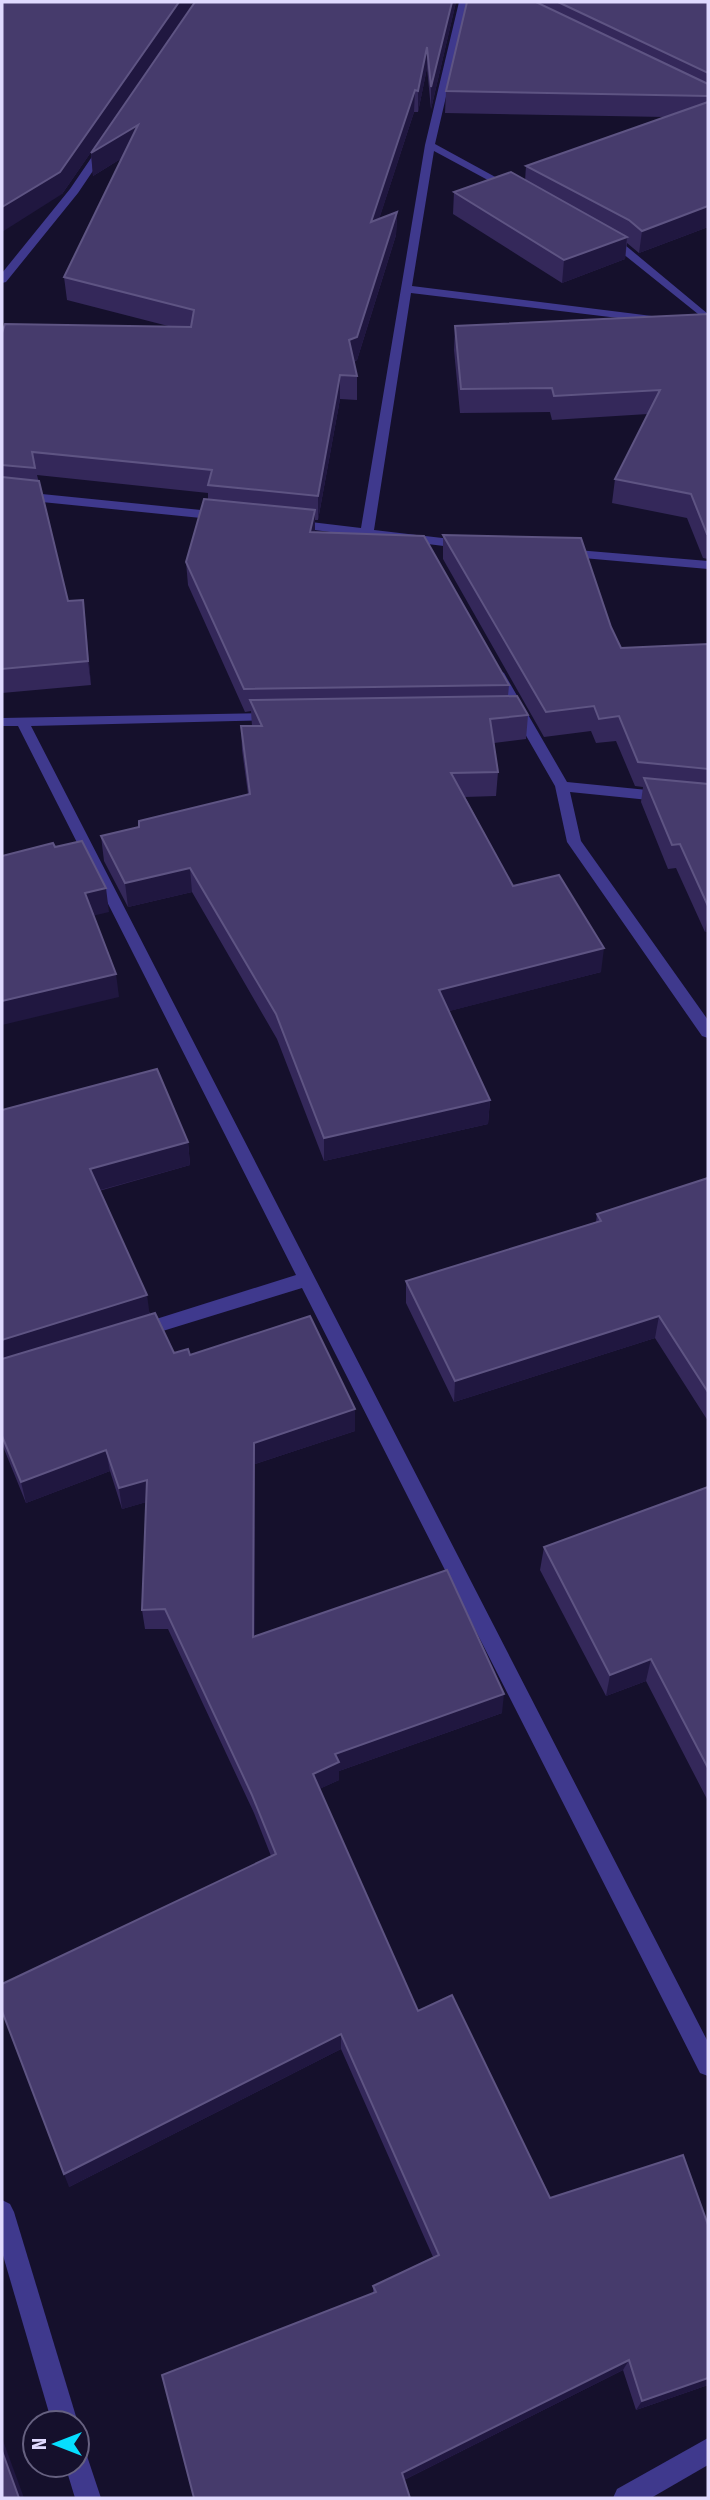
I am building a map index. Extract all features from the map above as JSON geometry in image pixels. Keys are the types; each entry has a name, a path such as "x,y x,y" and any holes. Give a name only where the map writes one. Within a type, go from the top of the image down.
{"street":[{"path":"367,531 430,145 463,2"},
{"path":"2,280 74,191 111,136"},
{"path":"430,145 526,196"},
{"path":"597,234 621,247 708,319"},
{"path":"406,289 667,321"},
{"path":"695,324 708,326"},
{"path":"2,494 232,517"},
{"path":"286,523 367,531 426,547 477,545"},
{"path":"545,551 708,565"},
{"path":"488,656 513,714 562,786 574,842 708,1032"},
{"path":"2,722 285,717"},
{"path":"22,721 708,2065"},
{"path":"562,786 708,801"},
{"path":"121,1336 307,1279"},
{"path":"2,2212 61,2409"},
{"path":"626,2498 708,2451"},
{"path":"82,2479 88,2498"}],"building":[{"path":"2,2 179,2 60,172 2,207"},
{"path":"195,2 452,2 431,87 427,47 418,91 415,90 371,222 397,212 357,337 349,340 357,376 340,375 318,496 208,485 212,470 32,452 35,468 2,465 2,333 5,324 191,327 194,310 64,277 138,125 91,153"},
{"path":"467,2 536,2 708,84 708,96 446,91"},
{"path":"558,2 708,2 708,73"},
{"path":"708,102 708,206 642,231 629,220 526,166"},
{"path":"511,172 627,237 564,260 454,192"},
{"path":"708,314 708,534 691,494 615,479 660,390 554,396 552,388 461,389 455,326"},
{"path":"2,477 39,481 68,601 83,600 88,661 2,669"},
{"path":"204,499 315,510 310,532 424,536 509,685 244,689 186,562"},
{"path":"443,535 581,538 611,627 621,648 708,644 708,769 638,762 619,716 599,719 594,706 546,712"},
{"path":"517,696 528,715 490,719 498,772 451,773 513,886 559,875 604,948 439,990 490,1100 324,1138 276,1014 190,868 125,883 101,836 139,827 139,821 250,794 241,726 262,726 250,700"},
{"path":"644,778 708,784 708,906 680,844 672,845"},
{"path":"82,841 106,888 85,893 116,974 2,1001 2,856 53,843 55,847"},
{"path":"157,1069 188,1142 90,1169 147,1295 2,1340 2,1110"},
{"path":"708,1178 708,1392 659,1316 455,1381 406,1281 601,1221 597,1214"},
{"path":"155,1313 174,1353 188,1349 190,1355 310,1316 355,1409 254,1443 253,1637 447,1570 504,1694 335,1754 339,1762 313,1774 418,2011 452,1995 550,2198 683,2155 708,2225 708,2378 642,2401 629,2360 402,2473 410,2498 194,2498 162,2375 376,2292 373,2286 439,2255 341,2034 64,2174 2,2011 2,1984 276,1854 252,1795 165,1609 142,1610 147,1480 119,1488 106,1450 21,1482 2,1436 2,1359"},
{"path":"708,1487 708,1768 651,1659 610,1675 544,1547"},
{"path":"2,2451 19,2498 2,2498"}]}
